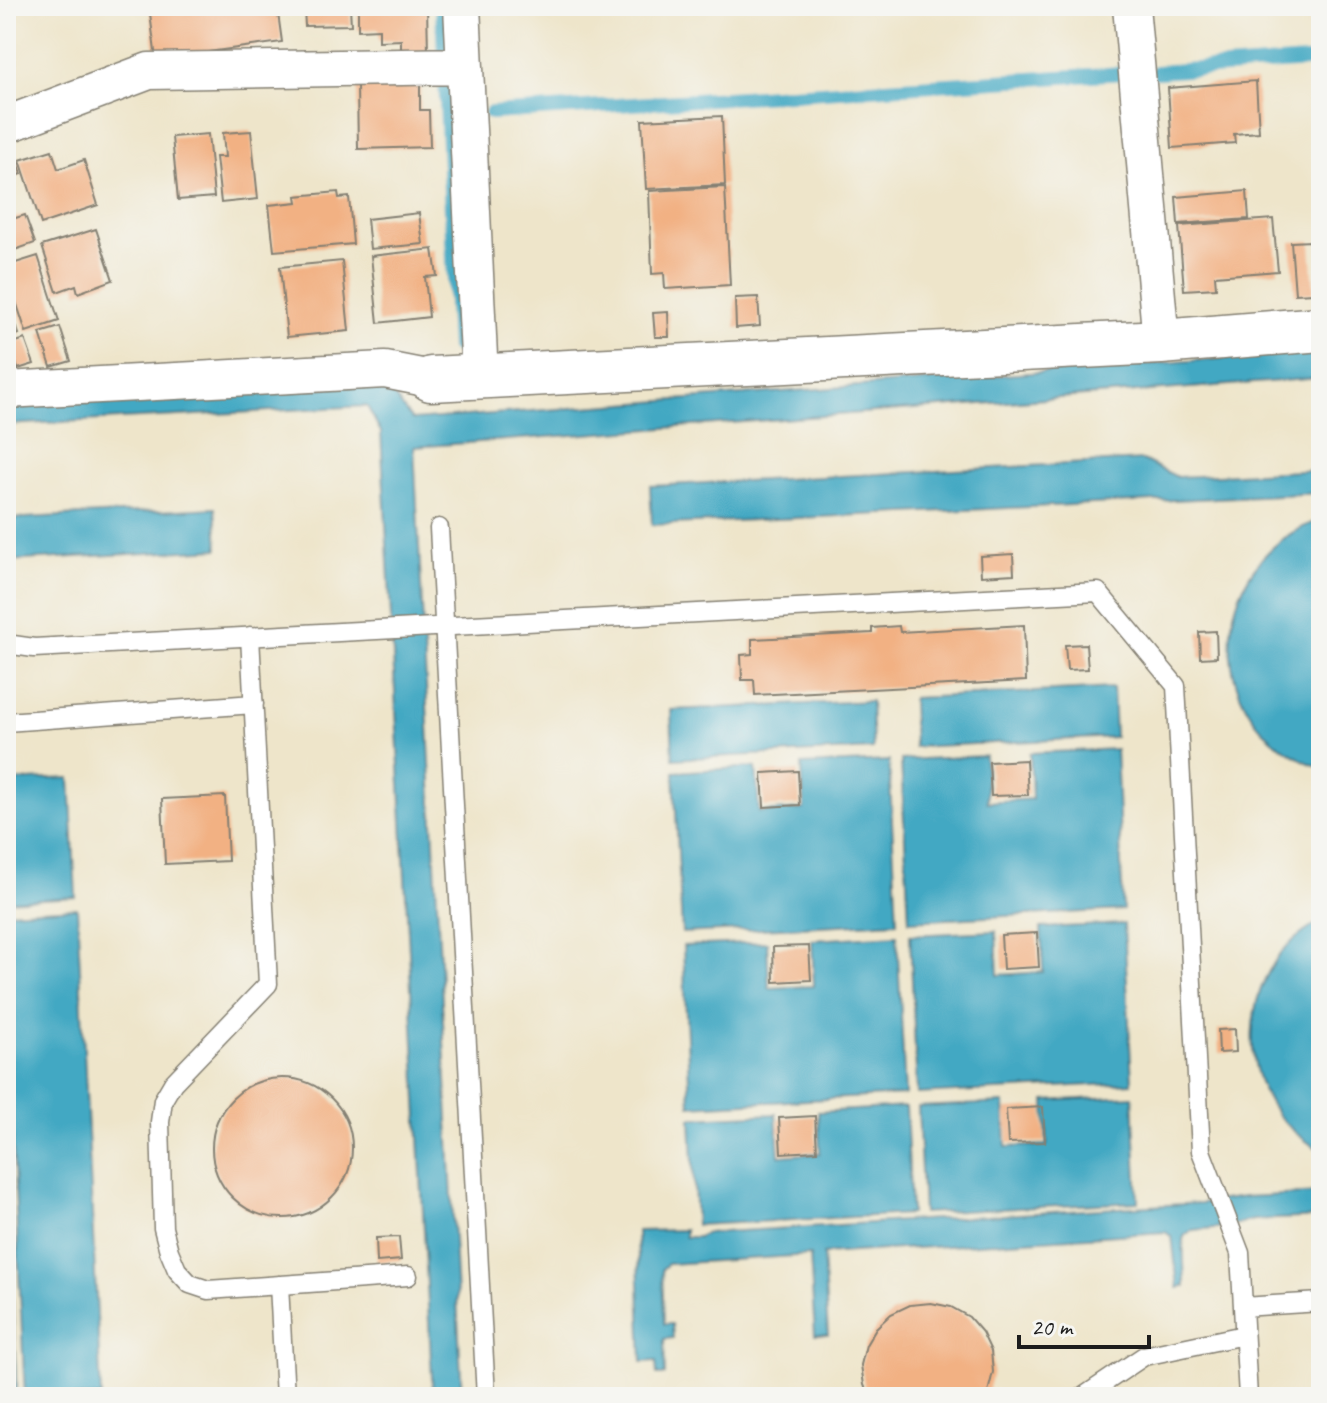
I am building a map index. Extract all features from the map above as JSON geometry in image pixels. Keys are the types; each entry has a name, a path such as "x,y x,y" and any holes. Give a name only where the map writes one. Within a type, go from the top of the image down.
{"street":[{"path":"462,6 480,377"},
{"path":"1131,6 1161,342"},
{"path":"6,125 149,71 465,66"},
{"path":"6,390 385,370 431,379 480,377 1161,342 1321,329"}],"lane":[{"path":"439,528 435,627 486,1397"},
{"path":"6,644 34,648 1098,592 1176,686 1201,1151 1240,1253 1248,1397"},
{"path":"250,636 268,984 173,1083 163,1100 160,1122 163,1228 177,1270 190,1284 208,1290 408,1276"},
{"path":"6,722 254,704"},
{"path":"279,1285 285,1397"},
{"path":"1243,1307 1321,1302"},
{"path":"1083,1397 1144,1356 1244,1335"}],"water":[{"path":"1321,351 1321,378 414,447 462,1397 433,1397 381,432 367,406 6,425 6,405 385,384 412,420"},
{"path":"1143,460 1177,477 1321,470 1321,493 652,525 650,486"},
{"path":"215,508 218,549 6,561 6,519"},
{"path":"1321,520 1321,768 1285,750 1256,722 1240,694 1232,664 1231,634 1237,604 1249,577 1268,553 1292,533"},
{"path":"1113,688 1115,737 914,747 912,698"},
{"path":"871,701 873,749 673,759 671,710"},
{"path":"1116,749 1123,910 909,921 901,760 985,756 987,802 1032,799 1030,753"},
{"path":"889,761 897,922 682,933 674,772 756,767 759,812 804,809 802,765"},
{"path":"70,778 76,897 6,901 6,781"},
{"path":"77,908 101,1397 25,1397 6,1000 6,912"},
{"path":"1321,921 1321,1151 1288,1126 1266,1096 1258,1076 1253,1033 1255,1011 1270,970 1291,943"},
{"path":"1124,924 1132,1083 917,1094 910,935 996,931 998,975 1043,972 1041,928"},
{"path":"897,935 905,1095 690,1106 683,946 767,942 769,988 814,986 812,940"},
{"path":"1133,1096 1138,1202 923,1213 918,1107 1004,1103 1006,1147 1047,1145 1045,1101"},
{"path":"906,1107 911,1214 696,1225 691,1118 776,1114 779,1156 820,1153 818,1112"},
{"path":"6,1172 17,1397 6,1397"},
{"path":"1321,1193 1321,1217 1254,1220 1193,1230 1185,1235 1185,1286 1178,1288 1172,1236 1165,1232 823,1254 828,1335 815,1335 810,1255 668,1264 662,1269 664,1324 672,1324 673,1338 664,1339 665,1375 657,1375 656,1361 642,1362 637,1231 685,1230 685,1237 698,1237 706,1233"}],"building":[{"path":"149,6 277,6 282,42 156,59"},
{"path":"286,6 350,6 351,25 305,26 304,9 286,9"},
{"path":"358,6 427,6 428,53 401,53 401,40 379,41 379,29 358,30"},
{"path":"1256,81 1259,132 1234,134 1235,143 1172,148 1168,88"},
{"path":"420,84 420,110 429,110 430,147 358,149 357,85"},
{"path":"722,116 725,185 646,189 642,120"},
{"path":"251,131 258,199 221,203 216,157 225,157 223,133"},
{"path":"208,134 214,197 178,200 172,137"},
{"path":"12,145 22,174 6,179 6,147"},
{"path":"52,150 58,169 84,160 98,205 41,224 20,160"},
{"path":"725,187 730,285 665,289 664,273 652,274 649,191"},
{"path":"1247,191 1249,219 1178,224 1176,197"},
{"path":"338,192 339,198 349,197 353,244 274,251 269,205 297,202 296,196"},
{"path":"419,213 423,244 370,249 367,219"},
{"path":"25,215 35,243 6,253 6,221"},
{"path":"1273,219 1278,271 1215,276 1216,288 1184,290 1179,226"},
{"path":"96,229 113,280 78,293 76,285 57,292 42,246"},
{"path":"1311,241 1314,293 1295,294 1291,242"},
{"path":"433,249 437,276 425,277 429,317 378,323 371,256"},
{"path":"38,256 59,321 26,332 6,266"},
{"path":"342,261 349,331 287,337 280,267"},
{"path":"6,295 19,334 6,338"},
{"path":"758,297 760,326 736,328 735,298"},
{"path":"668,312 669,337 655,337 653,313"},
{"path":"60,327 71,361 51,367 40,333"},
{"path":"25,339 34,364 18,369 10,344"},
{"path":"1013,554 1014,574 981,576 980,556"},
{"path":"1024,625 1026,681 755,695 754,680 742,680 741,655 752,654 752,639 872,633 872,628 899,626 900,632"},
{"path":"1216,631 1217,657 1200,658 1199,632"},
{"path":"1086,644 1088,669 1067,670 1065,645"},
{"path":"1026,760 1028,795 991,796 989,762"},
{"path":"798,771 800,805 764,807 762,773"},
{"path":"225,796 228,861 165,864 162,799"},
{"path":"1037,933 1039,967 1003,969 1001,935"},
{"path":"809,946 811,980 774,982 773,947"},
{"path":"1235,1029 1236,1052 1219,1053 1218,1030"},
{"path":"282,1078 309,1083 332,1098 347,1121 352,1148 347,1175 332,1198 309,1213 282,1218 255,1213 232,1198 217,1175 212,1148 217,1121 232,1098 255,1083"},
{"path":"1043,1107 1045,1142 1008,1143 1006,1109"},
{"path":"815,1116 817,1151 781,1153 779,1118"},
{"path":"399,1237 401,1260 377,1262 376,1238"},
{"path":"931,1303 951,1307 969,1317 982,1332 991,1351 993,1372 985,1397 869,1397 861,1365 866,1345 876,1328 891,1314 910,1305"}],"waterway":[{"path":"442,6 444,55"},
{"path":"1157,72 1321,60"},
{"path":"491,113 1123,73"},
{"path":"445,77 457,346"}]}
